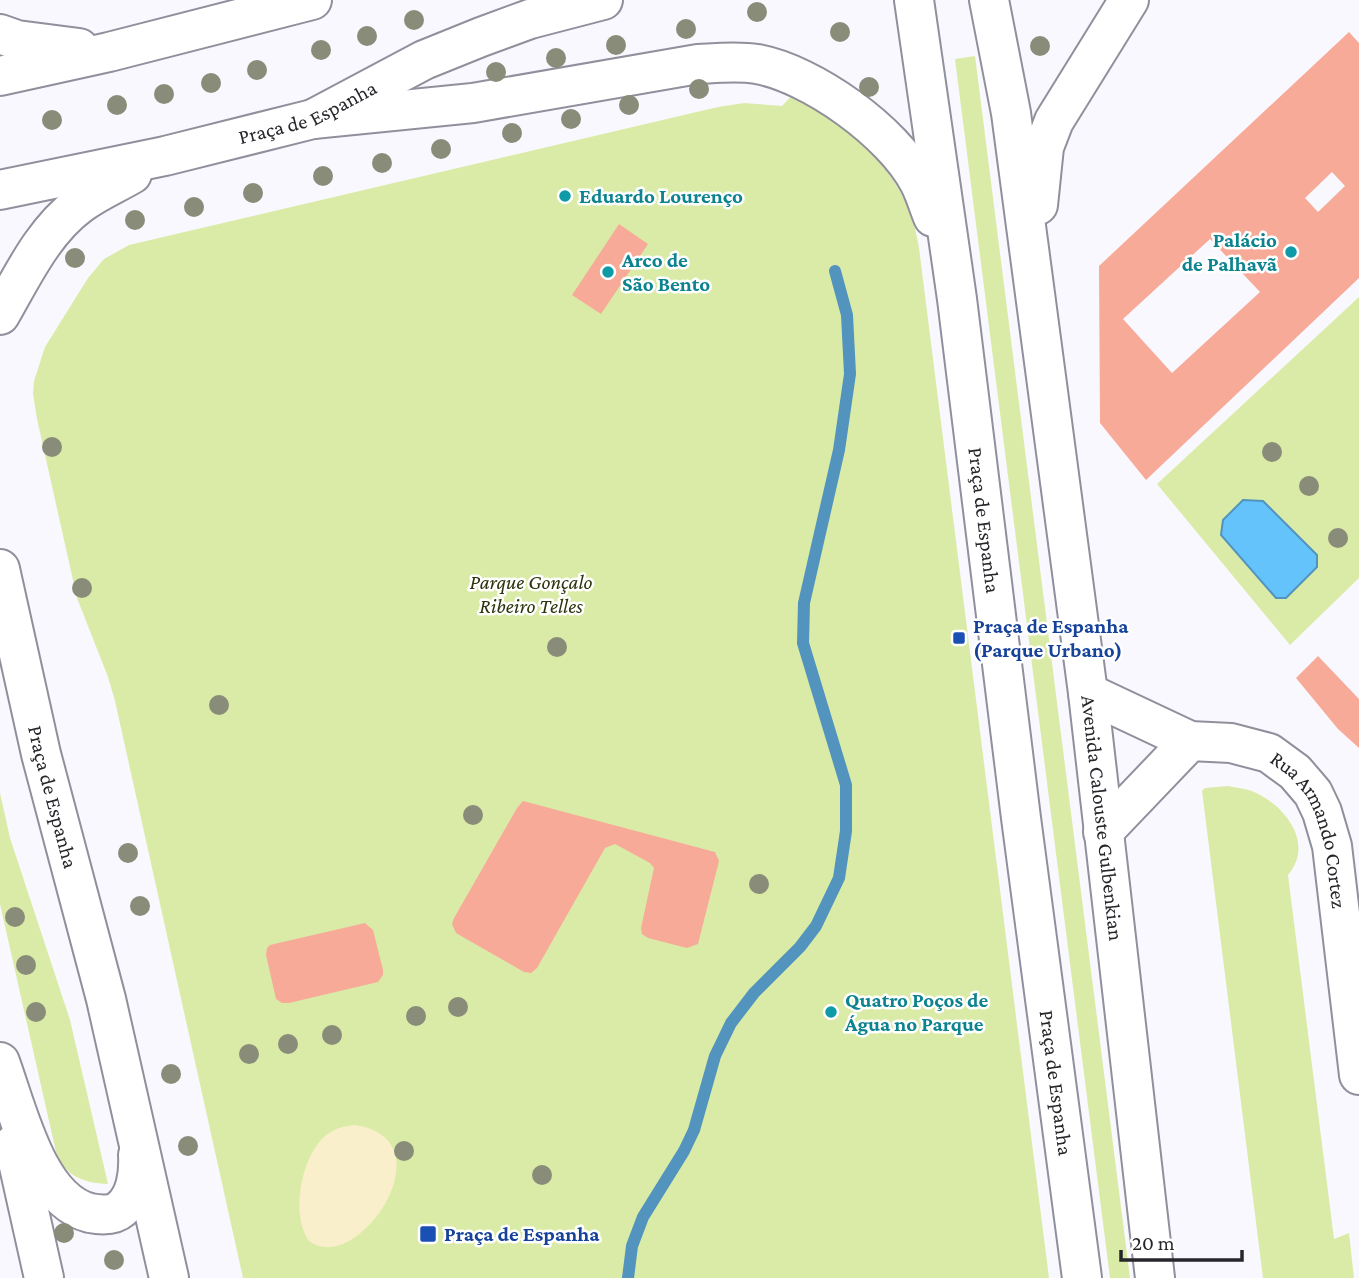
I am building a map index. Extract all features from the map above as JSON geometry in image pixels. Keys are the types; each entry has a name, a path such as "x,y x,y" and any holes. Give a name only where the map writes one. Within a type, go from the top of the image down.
{"main road":[{"path":"0,76 109,52 312,0"},
{"name":"Praça de Espanha","path":"0,190 165,156 313,119 424,60 530,19 603,0"},
{"name":"Praça de Espanha","path":"914,0 957,299 1021,818 1082,1278"},
{"path":"989,0 1011,113 1038,316"},
{"path":"1038,316 1036,224 1044,147 1054,121 1129,0"},
{"path":"0,34 17,40 109,52"},
{"path":"313,119 473,103 698,64 733,62 773,68 811,82 839,99 899,153 919,181 938,230 957,299"},
{"path":"0,315 36,253 79,204 165,156"},
{"name":"Avenida Calouste Gulbenkian","path":"1038,316 1088,693 1155,1278"},
{"name":"Praça de Espanha","path":"0,569 41,754 106,999 164,1262"},
{"name":"Rua Armando Cortez","path":"1088,693 1190,741 1231,743 1269,753 1295,772 1313,793 1332,846 1359,1075"},
{"path":"1103,832 1190,741"},
{"path":"0,1062 32,1151 48,1181 64,1200 80,1210 99,1215 116,1213 128,1203 136,1184 136,1130"},
{"path":"0,1081 44,1278"}],"green space":[{"path":"975,56 1130,1278 1110,1278 955,59"},
{"name":"Parque Gonçalo Ribeiro Telles","path":"795,92 831,116 879,161 903,196 917,236 1049,1278 243,1278 115,701 77,598 37,419 34,381 45,347 88,278 104,259 129,245 718,107 744,103 782,106"},
{"path":"1359,297 1359,578 1290,645 1157,484"},
{"path":"1228,786 1252,791 1271,802 1288,819 1298,841 1295,864 1288,875 1334,1239 1349,1233 1354,1278 1263,1278 1202,791 1205,788"},
{"path":"0,793 10,838 70,1020 108,1184 76,1177 64,1167 56,1152 0,904"}],"sand":[{"path":"355,1125 383,1136 395,1154 395,1178 386,1202 370,1224 350,1240 329,1247 309,1241 300,1217 299,1202 304,1172 317,1145 325,1136 332,1131"}],"water":[{"path":"1243,500 1263,501 1317,555 1317,567 1286,598 1276,598 1221,535 1223,520"}],"building":[{"name":"Palácio de Palhavã","path":"1349,32 1359,43 1359,278 1146,480 1100,423 1099,266","holes":["1332,172 1345,186 1318,212 1305,198","1210,239 1260,292 1172,373 1123,319"]},
{"name":"Arco de São Bento","path":"619,224 648,244 601,314 572,295"},
{"path":"1318,656 1359,699 1359,748 1338,729 1296,678"},
{"path":"523,801 715,852 719,861 698,944 687,948 642,934 654,868 650,863 615,844 605,848 537,968 531,973 524,972 456,933 452,924 454,918"},
{"path":"365,923 373,930 383,970 378,982 289,1003 276,999 266,955 270,945"}],"waterway":[{"path":"628,1278 632,1246 643,1217 694,1130 715,1056 731,1023 754,993 800,947 816,926 839,878 846,831 846,785 803,643 804,603 839,450 850,374 847,315 835,271"}],"place":[{"name":"Eduardo Lourenço","path":"565,196"},
{"name":"Palácio de Palhavã","path":"1291,252"},
{"name":"Arco de São Bento","path":"608,272"},
{"name":"Praça de Espanha (Parque Urbano)","path":"959,638"},
{"name":"Quatro Poços de Água no Parque","path":"831,1012"},
{"name":"Praça de Espanha","path":"428,1234"}]}
